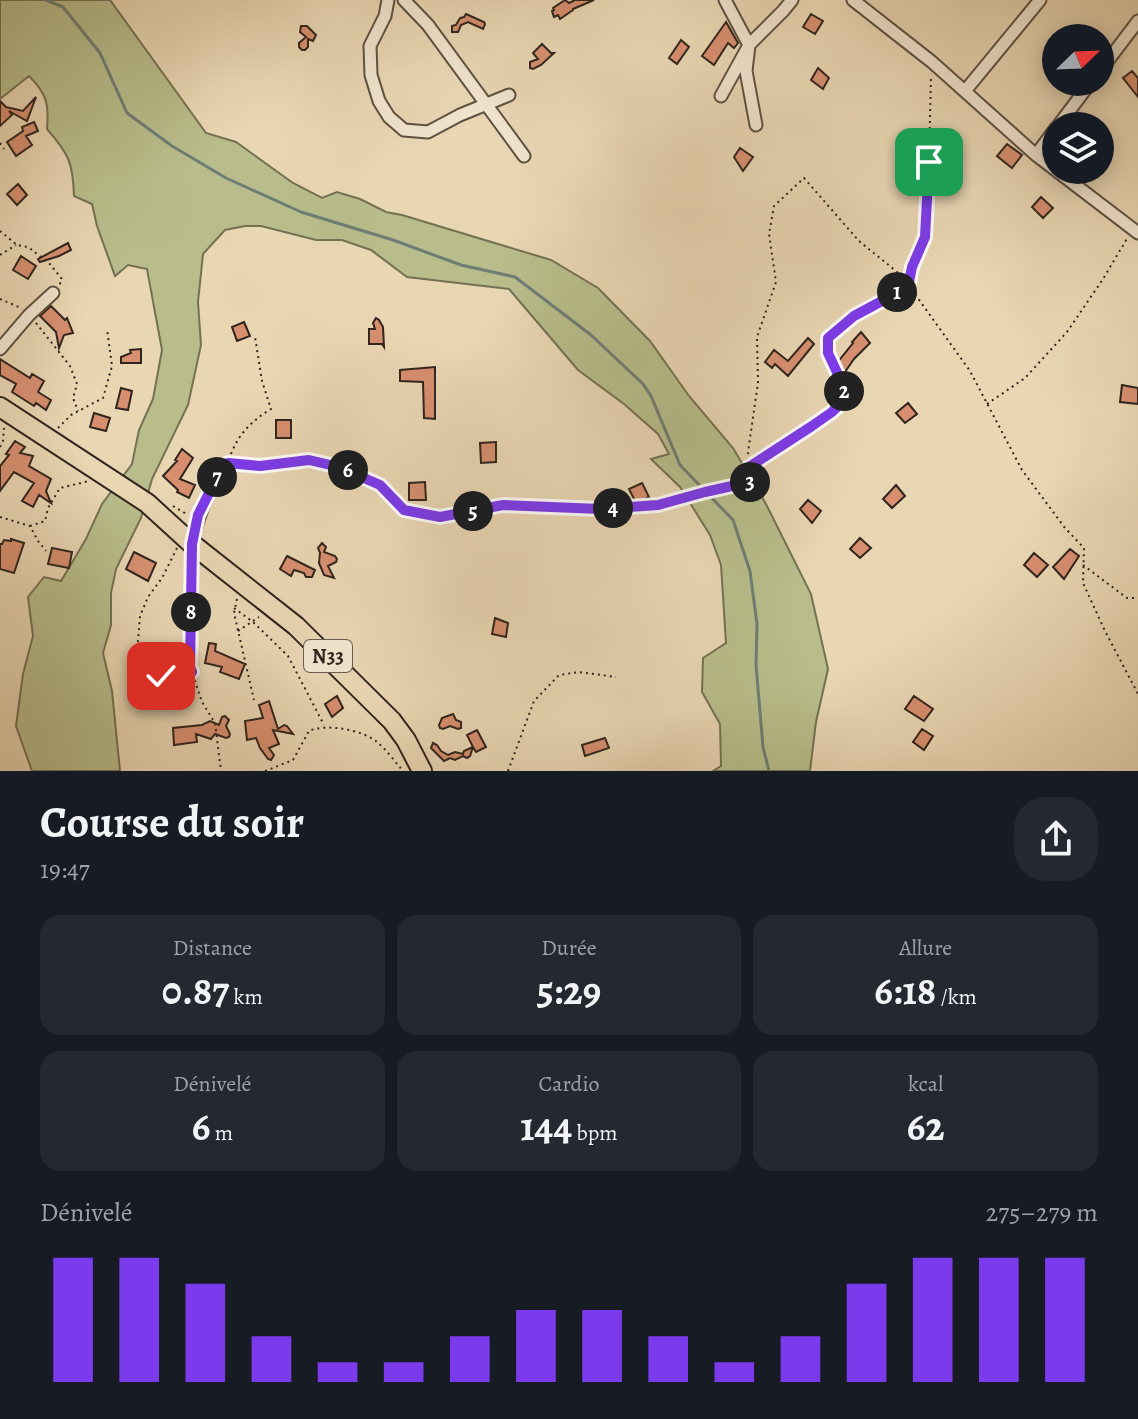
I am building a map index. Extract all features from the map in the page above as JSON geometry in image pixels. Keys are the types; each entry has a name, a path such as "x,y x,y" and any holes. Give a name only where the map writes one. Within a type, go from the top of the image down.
{"main road":[{"name":"N33","path":"3,409 147,503 187,539 273,606 327,654 392,721 422,771"}],"street":[{"path":"388,0 385,16 370,46 371,75 379,101 389,117 404,130 428,132 509,95"},
{"path":"404,0 428,25 524,156"},
{"path":"725,0 749,45 746,71 756,125"},
{"path":"721,96 749,45 792,0"},
{"path":"853,0 932,62 1036,155 1135,231"},
{"path":"965,91 1040,0"},
{"path":"1114,53 1138,21"},
{"path":"1068,112 1080,96"},
{"path":"1036,155 1042,147"},
{"path":"0,349 53,293"},
{"path":"187,539 217,477 228,463 260,466 309,460 339,467 380,485"}],"path":[{"path":"909,285 912,267 925,237 932,62"},
{"path":"0,143 4,149"},
{"path":"380,485 404,510 440,517 503,505 600,509 658,505 750,482 748,452 758,383 757,337 776,282 769,234 774,206 804,178 859,241 902,276 970,371 1022,470 1065,528 1084,548 1083,583 1138,694"},
{"path":"0,231 17,245 28,247 60,274 61,284 53,293"},
{"path":"987,404 1025,378 1067,332 1135,231"},
{"path":"0,255 17,245"},
{"path":"749,467 832,412 843,401 842,383 828,353 828,338 854,316 909,285"},
{"path":"0,299 26,309 70,366 77,384 73,398 78,411"},
{"path":"48,437 71,415 103,398 112,366 107,329"},
{"path":"228,463 237,440 256,418 271,409 262,381 255,337"},
{"path":"0,447 3,441 3,409"},
{"path":"0,517 30,526 45,521 48,508 60,488 110,477"},
{"path":"30,526 46,551"},
{"path":"187,539 190,667 202,702 215,723 221,771"},
{"path":"187,539 148,597 140,616 137,654 132,665 161,676 192,672"},
{"path":"1083,565 1127,598 1138,598"},
{"path":"242,582 234,613 254,700"},
{"path":"238,631 273,606"},
{"path":"234,608 288,656 324,726"},
{"path":"508,771 534,701 559,675 579,672 616,677"},
{"path":"265,771 293,760 309,731 324,726 370,738 403,771"}],"green space":[{"path":"0,0 110,0 206,133 236,142 293,183 322,198 337,192 386,212 551,260 598,288 650,341 689,396 733,448 766,504 811,594 828,669 816,722 810,771 713,771 721,766 720,724 702,692 703,658 726,643 721,565 710,535 680,487 651,459 669,454 658,434 578,370 509,289 407,277 371,250 342,240 316,240 261,226 245,226 225,230 203,254 198,302 201,345 188,405 152,479 141,518 116,569 111,593 111,625 103,653 112,691 120,771 32,771 16,726 23,674 33,636 28,597 44,577 61,581 102,504 132,464 139,430 153,399 162,350 147,269 128,265 115,276 92,204 74,196 68,160 47,129 47,106 40,88 29,76 0,99"}],"building":[{"path":"565,0 569,3 594,0 560,19 558,15 554,17 553,8"},
{"path":"466,14 484,22 483,29 468,22 461,25 458,32 452,32 452,26"},
{"path":"811,14 823,21 815,34 803,27"},
{"path":"726,22 738,43 734,48 728,43 714,65 702,56"},
{"path":"301,26 307,26 316,35 313,41 308,39 305,50 299,47 306,37 300,32"},
{"path":"681,40 689,47 677,64 669,58"},
{"path":"542,44 554,53 541,65 530,68 530,62 538,59 533,53"},
{"path":"818,68 829,78 823,89 811,80"},
{"path":"1132,71 1138,78 1138,97 1123,78"},
{"path":"36,97 27,121 9,111 12,115 0,126 0,101 6,107 23,111"},
{"path":"34,122 38,131 26,136 32,145 16,156 7,142 23,131 22,127"},
{"path":"1007,144 1022,155 1012,168 997,156"},
{"path":"740,148 753,157 743,171 734,157"},
{"path":"18,184 27,195 17,205 7,194"},
{"path":"1041,197 1053,208 1043,218 1032,207"},
{"path":"68,243 71,250 40,262 38,259"},
{"path":"21,256 36,266 28,279 13,270"},
{"path":"51,306 65,320 67,318 73,333 64,335 59,348 56,332 40,316"},
{"path":"376,318 383,327 384,347 382,344 369,344 369,329 375,329 373,323"},
{"path":"244,322 250,336 237,341 232,327"},
{"path":"861,332 870,343 845,372 837,363"},
{"path":"808,338 814,344 788,376 775,364 772,368 765,362 774,350 788,361"},
{"path":"141,349 141,363 121,363 121,357 131,353 130,350"},
{"path":"0,359 30,378 32,374 44,381 38,392 51,400 46,410 12,392 16,384 0,375"},
{"path":"435,367 435,419 424,418 423,382 400,381 400,370"},
{"path":"1122,385 1138,388 1138,404 1120,402"},
{"path":"121,388 132,391 128,410 116,408"},
{"path":"908,403 917,414 905,423 896,413"},
{"path":"94,413 110,418 106,431 90,427"},
{"path":"276,420 291,420 291,438 276,438"},
{"path":"15,441 25,447 20,453 33,456 29,466 51,479 46,491 51,503 39,495 33,507 22,501 34,483 14,472 0,491 0,466"},
{"path":"496,442 496,462 481,463 480,443"},
{"path":"182,449 193,458 180,479 195,485 189,498 177,492 163,476 177,461"},
{"path":"425,482 426,500 409,500 409,483"},
{"path":"642,483 649,497 636,503 629,489"},
{"path":"896,485 905,496 892,508 883,499"},
{"path":"808,500 821,511 812,523 800,509"},
{"path":"860,538 871,548 860,558 850,549"},
{"path":"11,539 24,543 14,573 0,569 0,544"},
{"path":"322,543 326,547 324,552 337,559 328,566 334,578 324,575 319,563 318,548"},
{"path":"52,548 72,552 69,568 48,564"},
{"path":"1070,549 1079,556 1064,579 1053,567"},
{"path":"134,552 156,563 148,581 126,569"},
{"path":"1034,553 1048,565 1037,577 1024,565"},
{"path":"287,556 315,570 312,577 294,570 291,576 280,569"},
{"path":"495,618 508,623 506,637 492,634"},
{"path":"209,643 216,644 215,651 245,664 239,679 220,672 222,667 205,663"},
{"path":"148,674 150,694 136,696 134,676"},
{"path":"337,696 343,708 332,717 325,704"},
{"path":"914,696 933,709 924,721 905,709"},
{"path":"269,701 278,729 287,726 293,734 273,730 279,744 269,748 274,755 271,760 256,738 247,740 245,721 263,718 259,705"},
{"path":"453,714 461,722 461,728 440,728 442,718"},
{"path":"225,716 229,720 226,726 229,737 215,734 211,739 196,734 197,742 174,745 173,728 202,725 210,721 219,725"},
{"path":"922,729 933,736 924,750 913,742"},
{"path":"477,730 486,747 476,752 467,735"},
{"path":"605,738 609,748 585,756 582,745"},
{"path":"433,743 448,755 455,752 463,754 473,747 467,758 463,756 444,761 431,748"}],"waterway":[{"path":"46,0 63,7 100,53 127,113 172,146 226,178 301,212 461,265 515,277 591,335 643,384 680,465 733,520 750,571 757,624 756,665 763,747 769,771"}],"route":[{"path":"161,676 192,672 192,544 198,515 217,477 228,463 260,466 309,460 339,467 380,485 404,510 440,517 503,505 600,509 658,505 750,482 749,467 832,412 843,401 842,383 828,353 828,338 854,316 908,287 912,267 925,237 929,162"}]}
